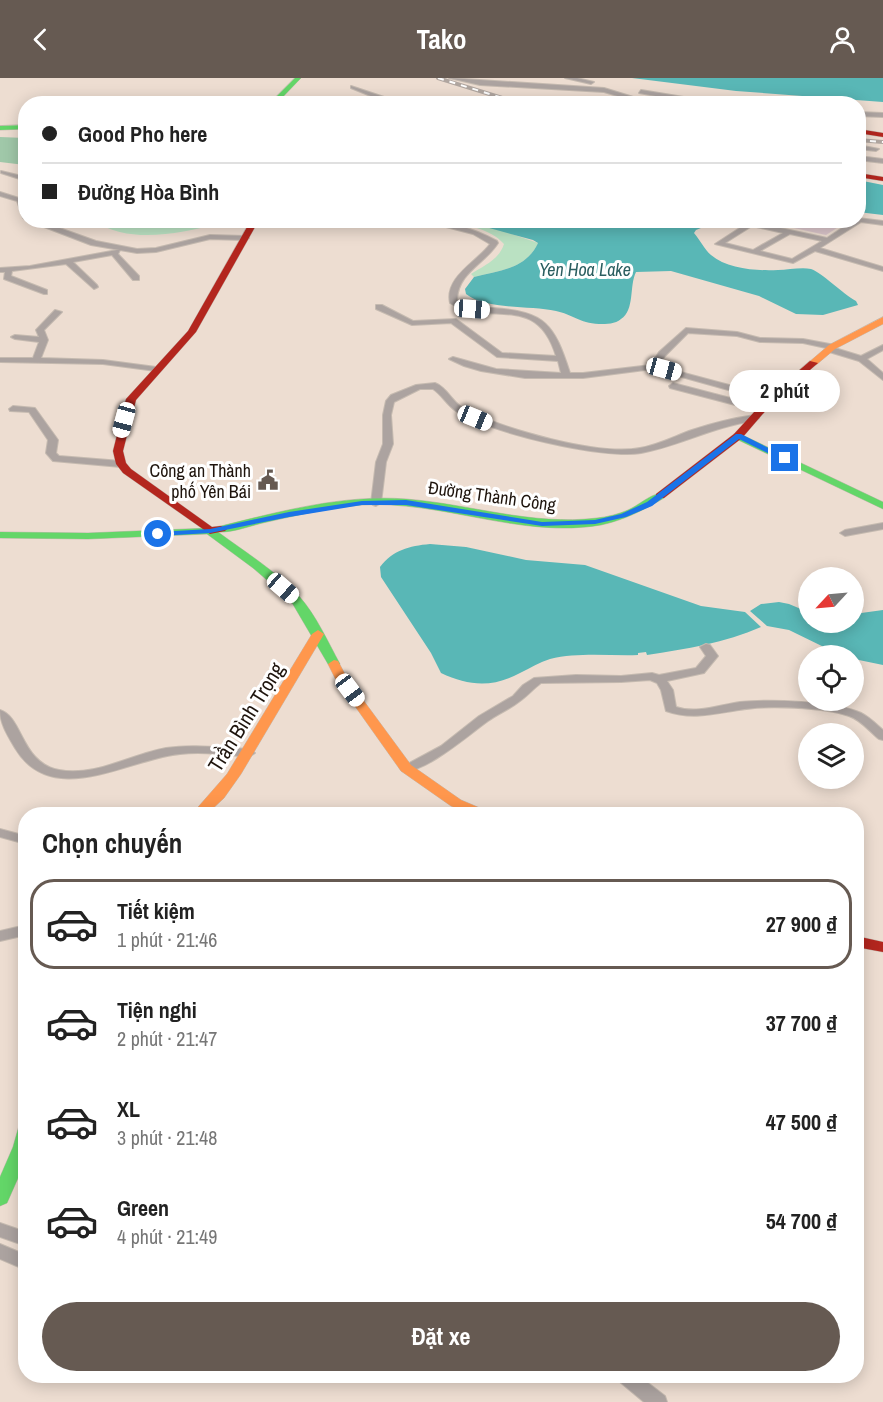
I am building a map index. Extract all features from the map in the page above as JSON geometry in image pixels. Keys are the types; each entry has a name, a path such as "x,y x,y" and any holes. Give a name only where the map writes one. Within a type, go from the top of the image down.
{"main road":[{"path":"280,96 298,78"},
{"path":"0,128 18,127"},
{"path":"866,132 883,135"},
{"path":"866,175 883,178"},
{"path":"251,228 192,332 130,399 118,451 121,464 138,480 257,566 295,599 318,634 341,678 406,768 456,803 465,807"},
{"name":"Đường Thành Công","path":"0,535 98,536 210,531 289,514 376,503 406,502 542,524 595,522 623,516 650,504 738,436 762,409 831,348 883,320"},
{"path":"738,436 883,507"},
{"name":"Trần Bình Trọng","path":"211,807 249,753 261,730 299,672 318,634"},
{"path":"864,943 883,947"},
{"path":"0,1198 18,1156"}],"street":[{"path":"452,78 477,83 608,90 627,96"},
{"path":"568,78 656,96"},
{"path":"353,87 373,96"},
{"path":"866,114 883,115"},
{"path":"866,148 876,149"},
{"path":"866,159 883,161"},
{"path":"3,172 18,177"},
{"path":"0,194 18,199"},
{"path":"866,221 883,223"},
{"path":"53,228 106,246 151,251"},
{"path":"457,228 475,232 494,243 490,250 473,263 463,277 452,297 455,304 464,308 529,314 555,340 564,373 570,376"},
{"path":"744,228 719,244 793,261 847,228"},
{"path":"775,228 828,240"},
{"path":"754,252 789,232"},
{"path":"0,270 113,252 151,251 210,237 245,238"},
{"path":"814,249 883,269"},
{"path":"113,252 136,278"},
{"path":"67,261 94,287"},
{"path":"9,270 7,276 44,292"},
{"path":"379,307 412,323 453,321 500,355 560,359"},
{"path":"36,360 44,340 40,330 58,312"},
{"path":"653,367 662,354 686,330 737,334 756,339 803,341 862,359 883,377"},
{"path":"15,337 44,340"},
{"path":"862,359 883,347"},
{"path":"453,359 476,368 500,372 570,376 653,367 762,409"},
{"path":"0,360 112,362 156,369"},
{"path":"872,366 883,366"},
{"path":"376,503 381,462 388,444 388,405 393,397 419,387 435,386 460,410 502,429 616,452 642,450 762,409"},
{"path":"673,386 762,409"},
{"path":"13,409 33,410 51,437 51,453 56,459 121,464"},
{"path":"845,533 883,526"},
{"path":"658,679 700,670 712,656 706,647"},
{"path":"406,768 446,749 483,719 517,698 527,687 538,680 566,678 621,679 652,676 658,679 667,690 670,709 681,714 747,705 841,711 856,715 883,736"},
{"path":"0,714 19,747 29,759 41,768 54,773 88,773 180,750 249,753"},
{"path":"0,833 18,838"},
{"path":"0,936 18,932"},
{"path":"0,1230 18,1236"},
{"path":"0,1251 18,1259"},
{"path":"635,1383 658,1402"}],"green space":[{"path":"0,137 18,138 18,164 0,162"},
{"path":"108,228 202,228 155,235 124,233"},
{"path":"475,228 494,228 538,243 533,252 519,264 474,277 471,274 495,258 504,244 492,234"}],"water":[{"path":"632,78 883,78 883,102 866,101 866,96 803,96 736,91"},
{"path":"866,182 883,185 883,215 866,213"},
{"name":"Yen Hoa Lake","path":"489,228 701,228 694,233 709,253 718,260 752,269 811,269 856,301 858,305 823,315 796,314 759,296 671,271 636,272 628,310 619,321 608,324 586,322 567,314 545,309 485,303 466,294 465,289 474,277 519,264 533,252 538,243"},
{"path":"430,544 466,547 526,560 585,565 701,606 745,612 761,627 719,641 676,650 647,655 646,652 638,653 638,655 561,657 542,662 500,681 481,684 461,681 441,673 431,653 381,577 380,567 390,557 408,548"},
{"path":"779,602 798,608 798,633 864,633 864,613 883,610 883,665 864,661 864,645 820,645 789,630 767,626 750,611 761,604"}],"building":[{"path":"794,228 837,228 826,235"}],"railway":[{"path":"438,78 496,96"},
{"path":"866,141 883,142"}],"traffic: fast":[{"path":"280,96 298,78"},
{"path":"0,128 18,127"},
{"path":"738,436 883,506"},
{"path":"221,529 289,513 360,502 383,501 438,506 503,518 569,524 601,521 631,513 660,496"},
{"path":"0,535 88,536 210,531 257,566 295,599 334,664"},
{"path":"0,1198 18,1156"}],"traffic: slow":[{"path":"813,363 832,347 883,320"},
{"path":"207,807 219,795 234,774 298,671 318,634"},
{"path":"334,664 341,678 406,768 456,803 465,807"}],"traffic: jam":[{"path":"866,132 883,135"},
{"path":"866,176 883,179"},
{"path":"221,529 210,531 127,471 121,464 118,451 131,399 192,332 250,228"},
{"path":"660,496 738,436 771,399 813,363"},
{"path":"864,943 883,947"}],"place":[{"name":"Công an Thành phố Yên Bái","path":"268,480"}],"route":[{"path":"158,534 210,531 289,514 362,503 406,502 542,524 595,522 623,516 650,504 738,436 785,458"}]}
